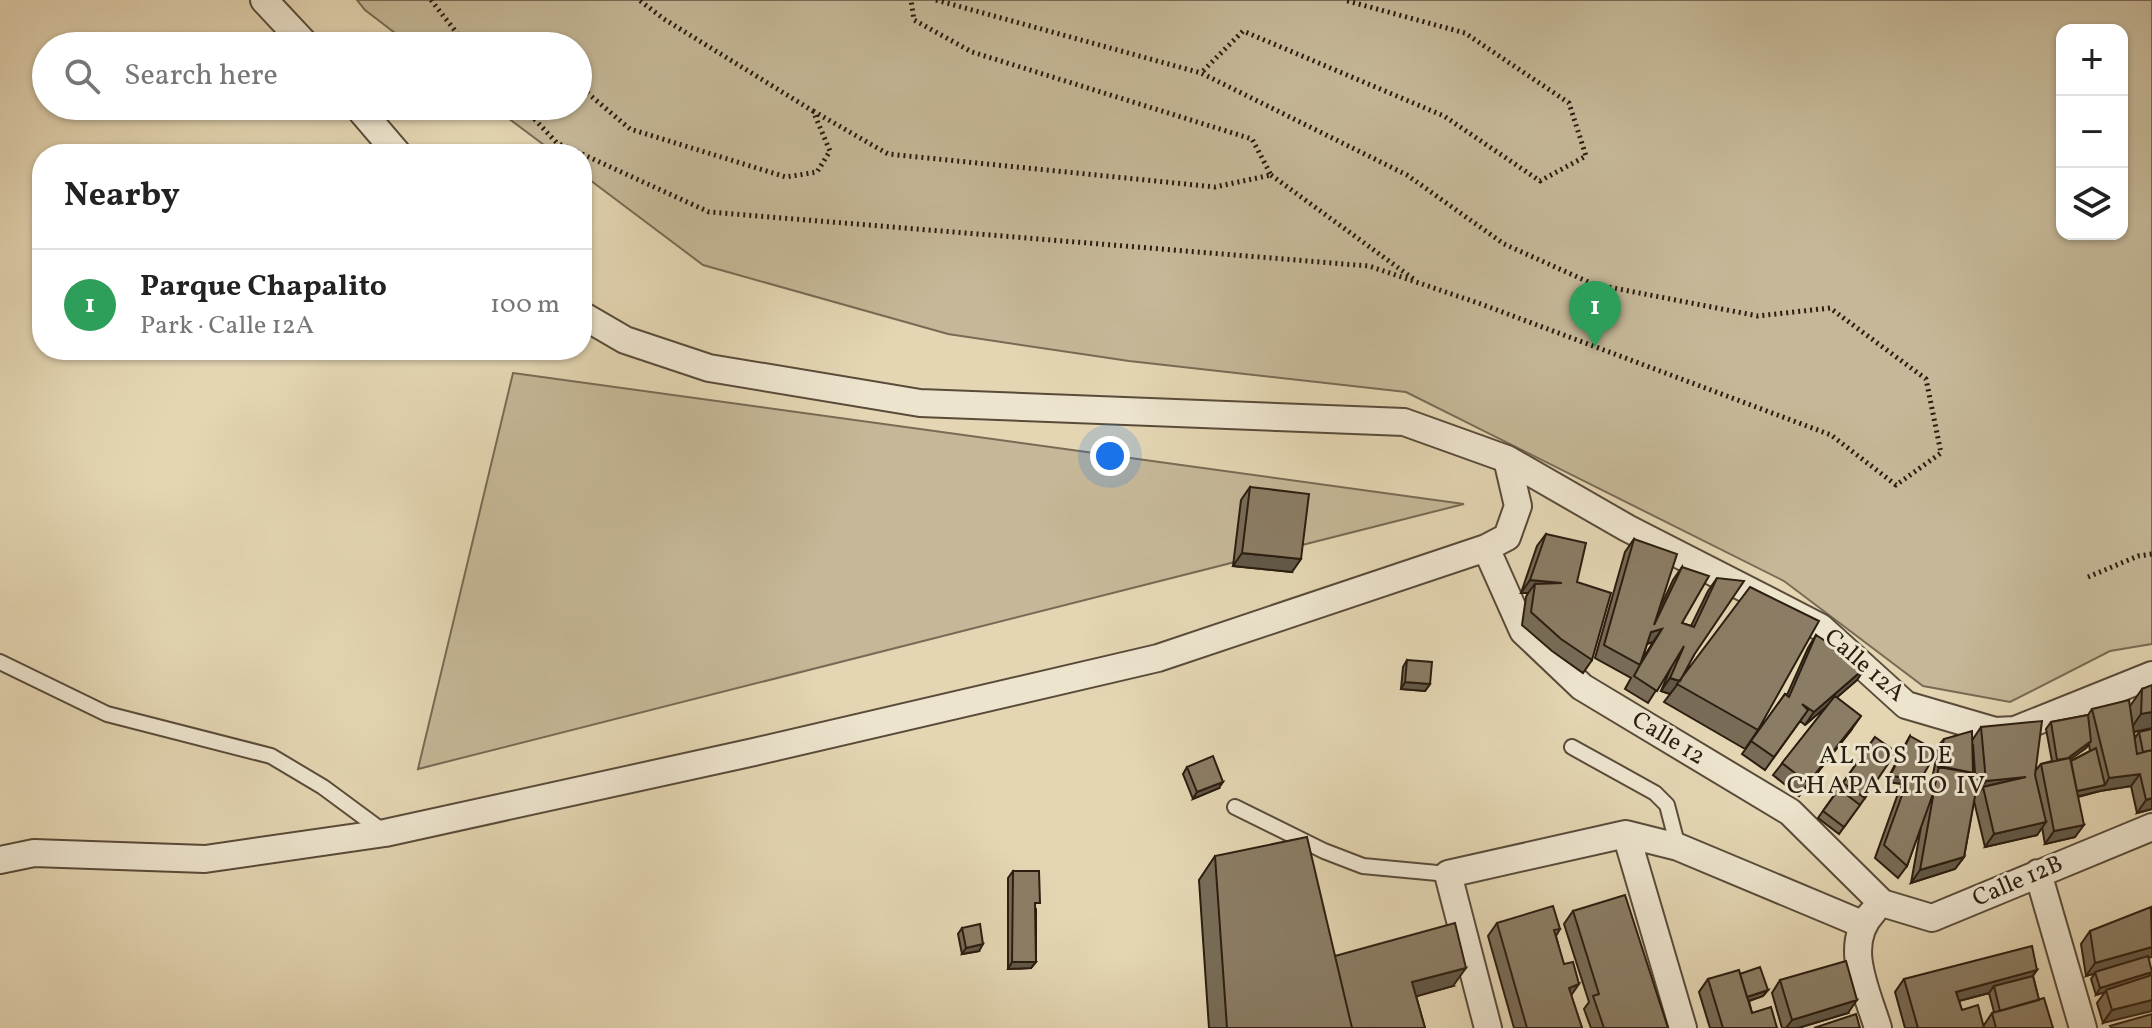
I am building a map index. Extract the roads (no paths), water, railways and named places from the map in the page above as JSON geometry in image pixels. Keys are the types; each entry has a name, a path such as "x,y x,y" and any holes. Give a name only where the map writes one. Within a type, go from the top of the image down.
{"street":[{"path":"264,0 294,32"},
{"path":"369,120 389,144"},
{"name":"Calle 12A","path":"592,321 625,340 709,368 920,403 1404,422 1507,459 1627,528 1820,627 1906,705 1995,731 2015,730 2152,675"},
{"path":"0,860 34,853 205,859 385,833 754,752 1158,658 1486,548 1507,537 1518,506 1507,459"},
{"name":"Calle 12","path":"1486,548 1523,631 1582,687 1790,812 1882,903"},
{"name":"Calle 12B","path":"1882,903 1932,918 2152,827"},
{"path":"1488,1028 1448,874 1626,834 1678,847 1862,924"},
{"path":"1626,834 1683,1028"},
{"path":"2038,873 2083,1028"},
{"path":"1878,1028 1856,957 1862,924 1882,903"}],"lane":[{"path":"0,662 107,714 271,756 323,787 385,833"},
{"path":"1572,747 1655,793 1667,805 1678,847"},
{"path":"1235,807 1324,851 1363,866 1448,874"}],"place":[{"name":"Parque Chapalito","path":"1595,347"}],"district":[{"name":"ALTOS DE CHAPALITO IV","path":"1887,771"}]}
